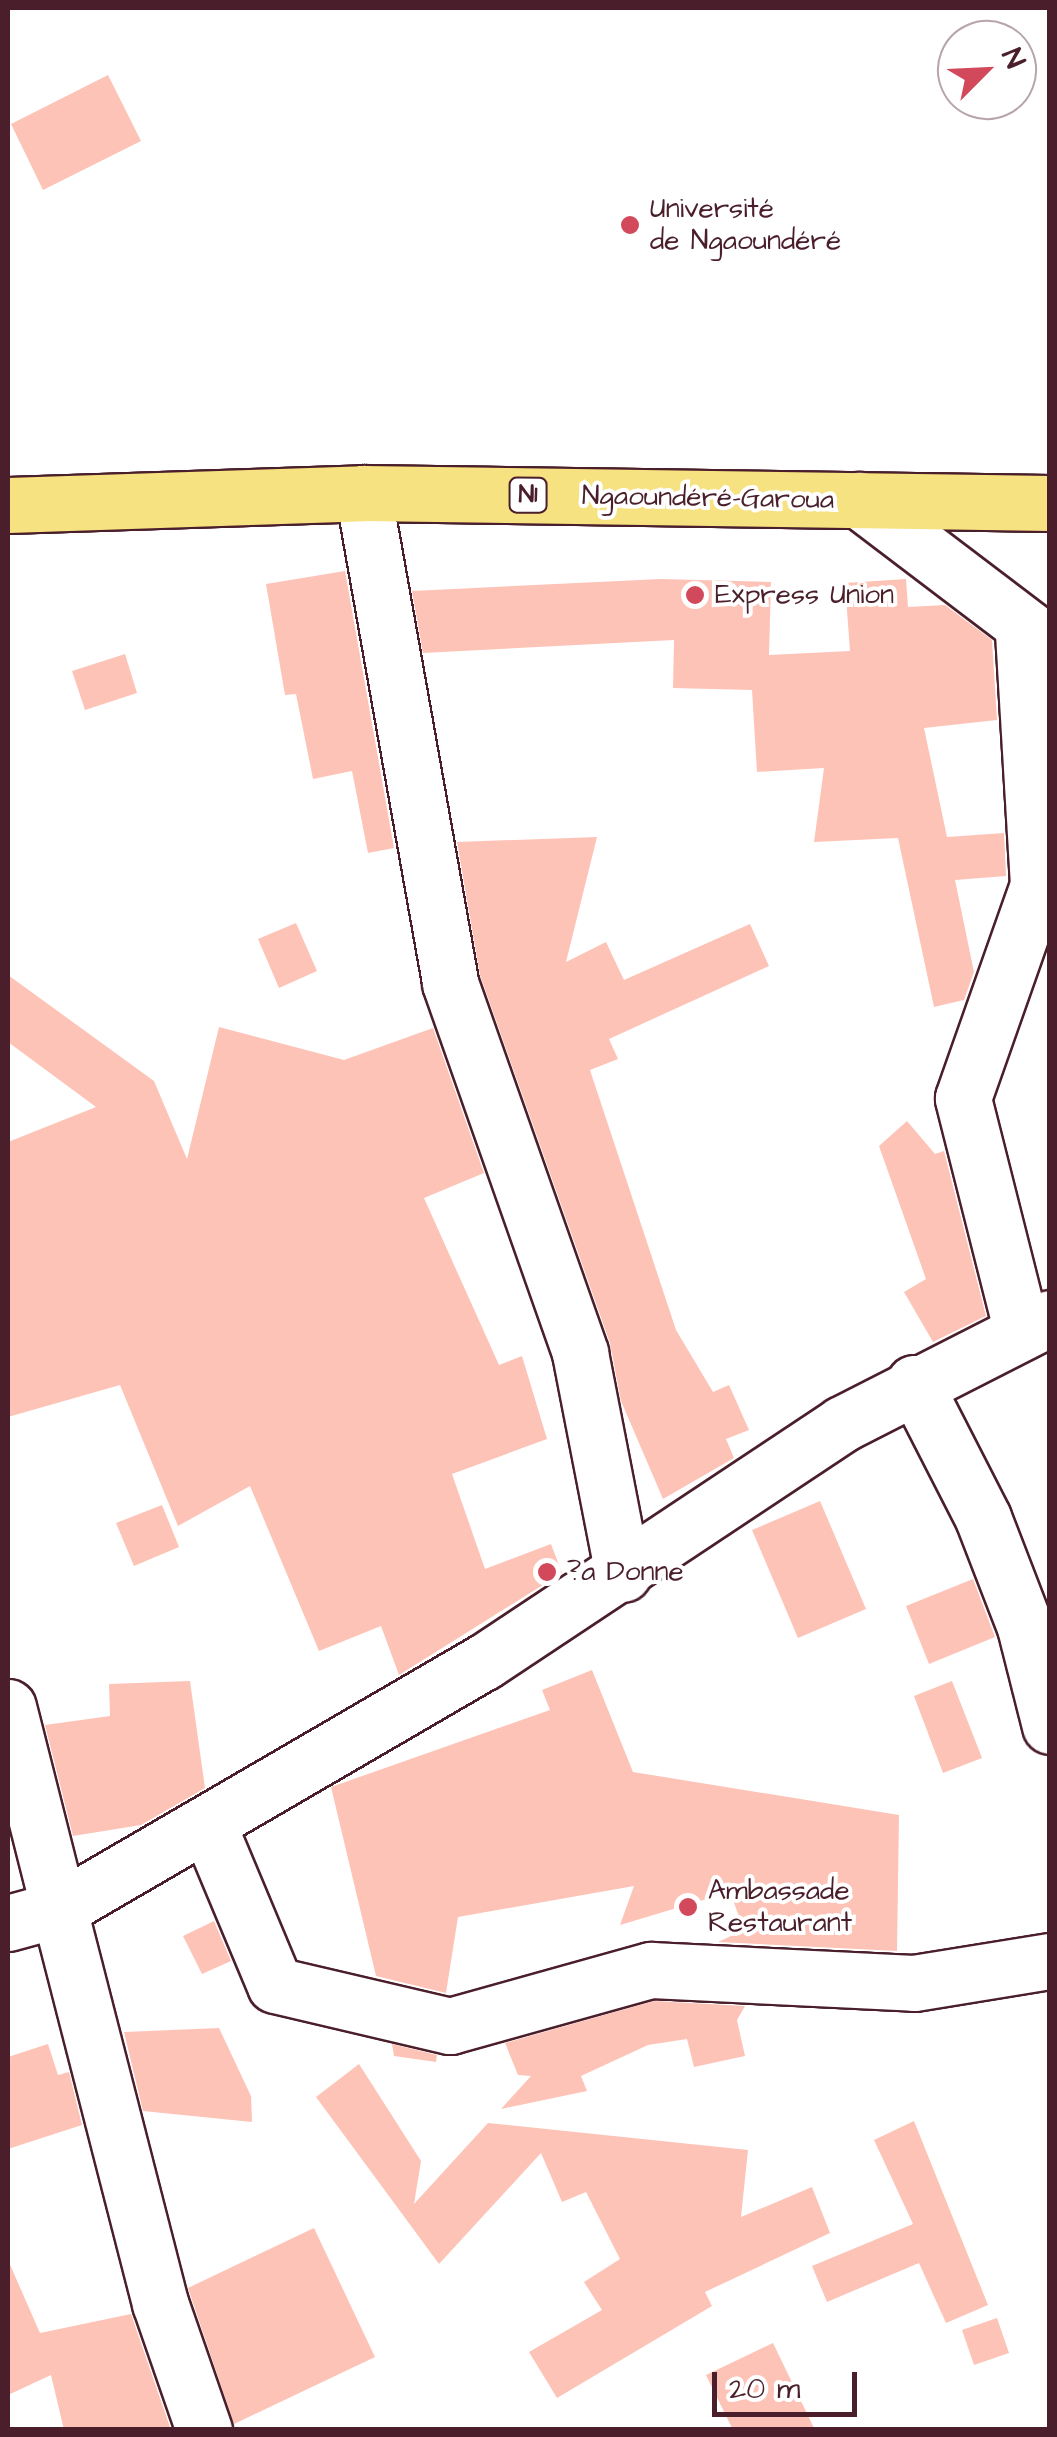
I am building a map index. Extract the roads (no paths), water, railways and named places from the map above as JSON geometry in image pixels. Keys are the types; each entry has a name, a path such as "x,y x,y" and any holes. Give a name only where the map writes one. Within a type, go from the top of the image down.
{"highway":[{"name":"Ngaoundéré-Garoua","path":"10,513 363,493 1050,503"}],"street":[{"path":"363,493 440,940 580,1353 622,1574"},
{"path":"33,1916 208,1825 622,1574 914,1383 1036,1325 963,1098 1038,885 1036,637 859,500"},
{"path":"914,1383 990,1536 1050,1726"},
{"path":"8,1707 33,1916 204,2430"},
{"path":"208,1825 275,1985 450,2026 651,1970 914,1984 1050,1960"}],"place":[{"name":"Université de Ngaoundéré","path":"630,225"},
{"name":"Express Union","path":"695,595"},
{"name":"?a Donne","path":"547,1572"},
{"name":"Ambassade Restaurant","path":"688,1907"}]}
